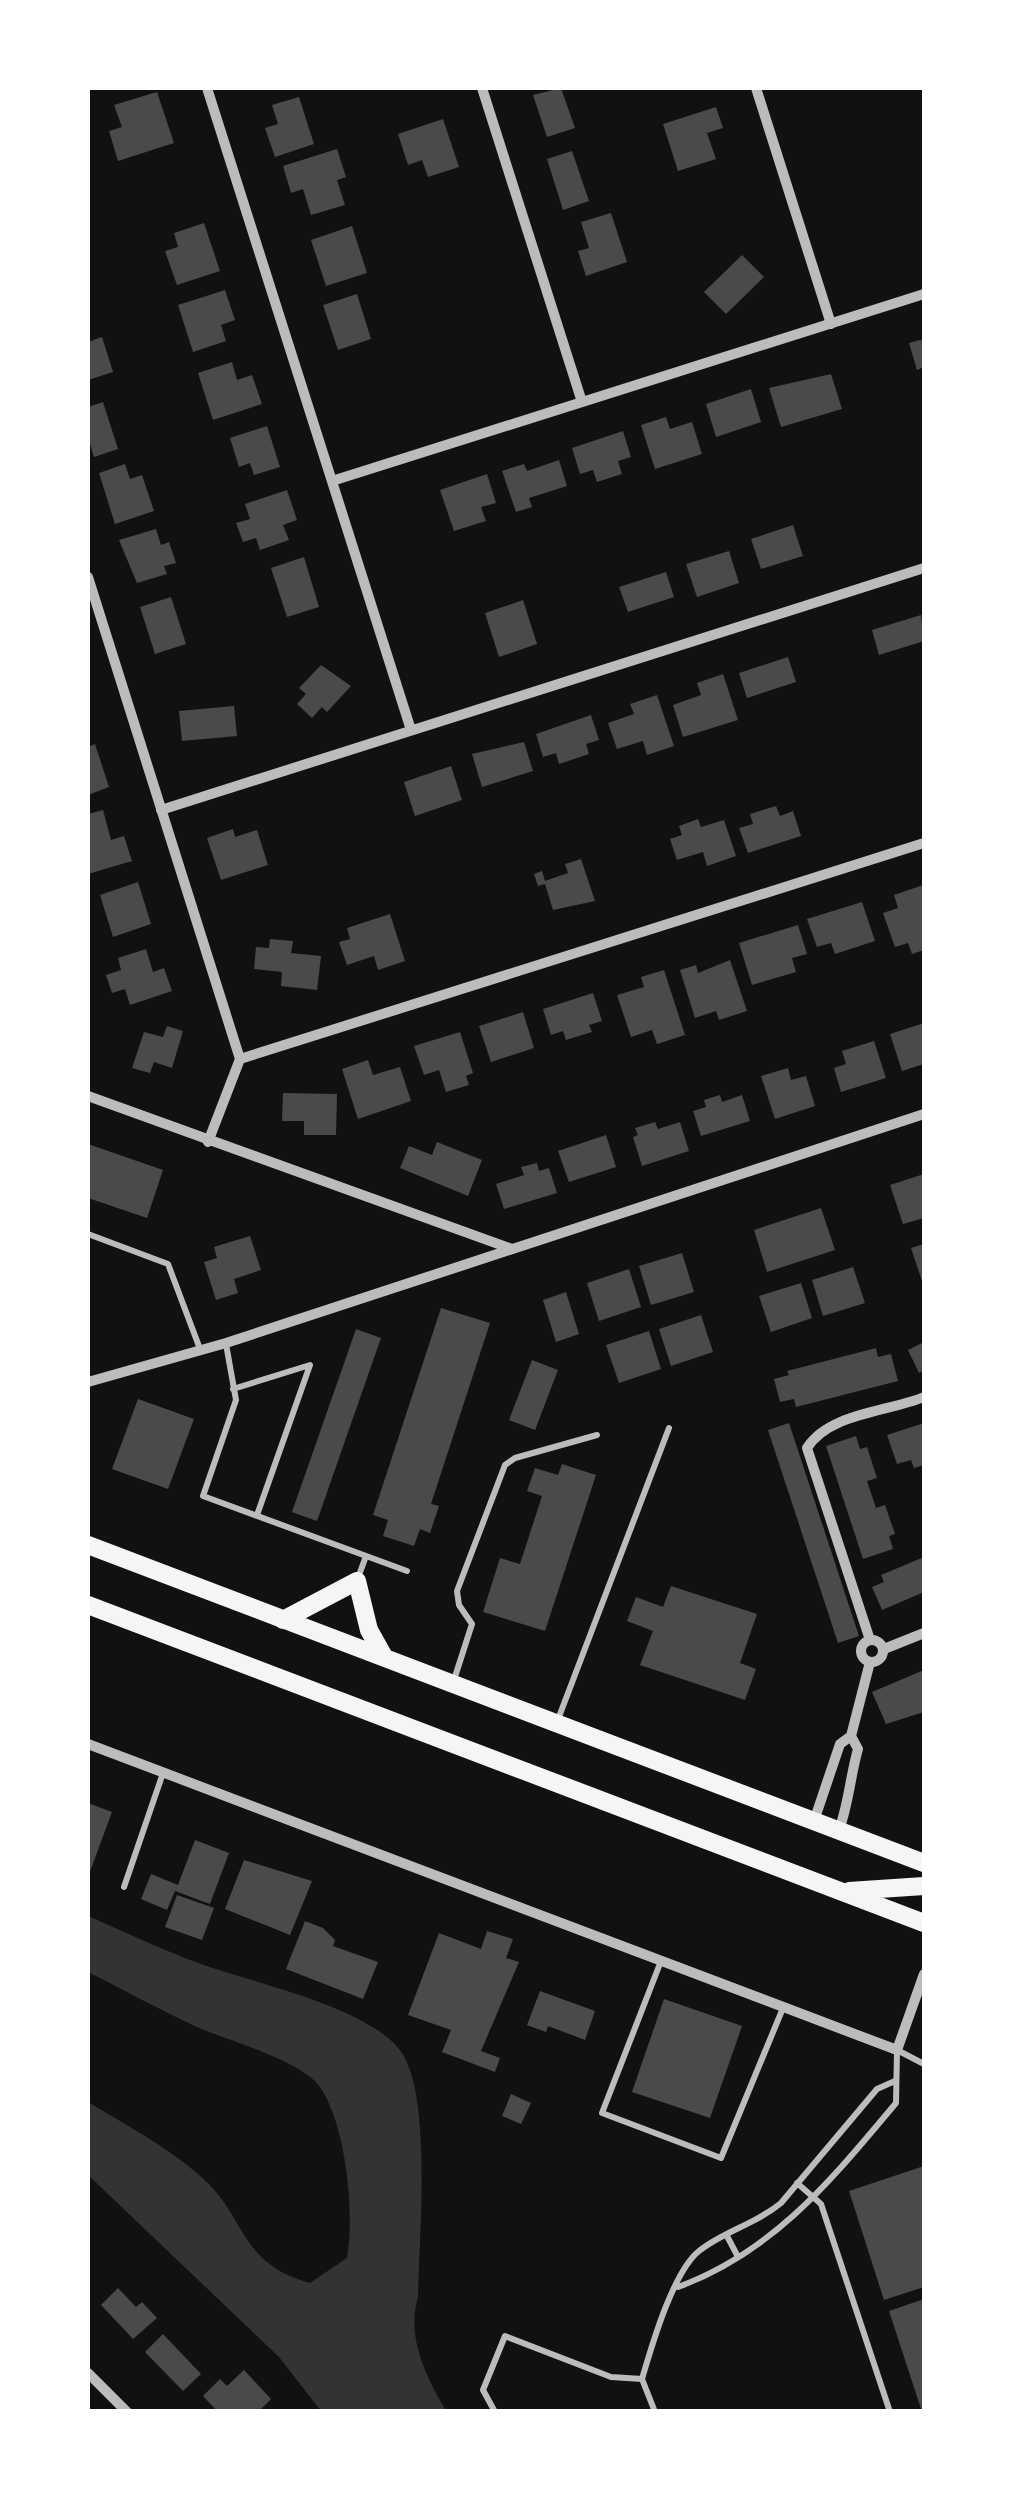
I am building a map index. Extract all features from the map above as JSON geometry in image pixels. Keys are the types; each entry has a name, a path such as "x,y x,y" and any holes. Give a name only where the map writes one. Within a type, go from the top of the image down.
{"main road":[{"path":"88,1546 924,1863"},
{"path":"284,1620 357,1581 368,1630 383,1655"},
{"path":"88,1605 924,1924"},
{"path":"839,1891 924,1886"}],"street":[{"path":"208,88 411,730"},
{"path":"482,88 582,402"},
{"path":"756,88 831,324"},
{"path":"332,481 924,294"},
{"path":"161,810 924,568"},
{"path":"88,577 240,1059 208,1142"},
{"path":"240,1059 924,843"},
{"path":"88,1096 513,1250"},
{"path":"88,1382 513,1250 924,1114"},
{"path":"870,1640 807,1448 816,1434 835,1424 924,1396"},
{"path":"870,1662 880,1659 884,1649 924,1633"},
{"path":"870,1640 877,1640 884,1649"},
{"path":"870,1640 861,1651 870,1662"},
{"path":"814,1821 840,1744 851,1736 870,1662"},
{"path":"839,1830 851,1798 850,1780 858,1750 851,1736"},
{"path":"88,1744 896,2050 924,1974"},
{"path":"88,2373 127,2412"}],"lane":[{"path":"88,1234 168,1264 200,1349"},
{"path":"226,1342 236,1400 203,1496 407,1571"},
{"path":"233,1389 310,1366 257,1516"},
{"path":"557,1724 670,1428"},
{"path":"452,1684 472,1624 459,1605 457,1591 505,1465 515,1458 597,1435"},
{"path":"357,1581 366,1556"},
{"path":"124,1886 163,1772"},
{"path":"661,1961 602,2113 704,2152 720,2158 783,2007"},
{"path":"677,2287 777,2233 814,2197 896,2103 896,2050 924,2064"},
{"path":"655,2412 642,2379 682,2267 702,2248 763,2218 798,2183 877,2089 896,2080"},
{"path":"798,2183 822,2204 890,2412"},
{"path":"727,2236 737,2256"},
{"path":"495,2412 483,2390 505,2336 611,2377 642,2379"}],"shaded area":[{"path":"88,1916 186,1959 338,2010 365,2022 402,2053 411,2074 421,2135 414,2327 425,2370 446,2411 321,2411 279,2357 88,2175 88,2102 198,2174 214,2190 256,2251 286,2274 310,2283 347,2258 350,2218 346,2170 336,2123 320,2087 311,2077 281,2060 197,2027 88,1972"}],"building":[{"path":"561,88 575,128 547,137 533,95"},
{"path":"157,92 174,143 118,161 109,131 122,127 114,105"},
{"path":"299,97 314,144 275,157 265,128 278,124 272,105"},
{"path":"716,107 723,128 707,133 716,159 678,171 663,124"},
{"path":"443,119 459,167 428,177 422,160 408,165 398,134"},
{"path":"337,149 346,177 337,180 345,205 311,215 303,189 291,193 283,166"},
{"path":"572,151 589,201 563,210 547,159"},
{"path":"611,213 627,262 586,276 578,251 589,248 581,222"},
{"path":"204,223 220,271 177,285 165,251 178,247 174,233"},
{"path":"352,226 367,273 326,286 311,240"},
{"path":"742,255 764,277 726,314 704,292"},
{"path":"225,290 235,320 221,325 226,341 193,352 178,305"},
{"path":"357,294 371,339 338,350 323,305"},
{"path":"102,337 113,372 88,380 88,342"},
{"path":"924,339 924,367 917,370 909,343"},
{"path":"232,362 237,380 252,375 262,404 213,420 198,373"},
{"path":"831,374 842,409 781,427 769,388"},
{"path":"751,389 761,422 716,437 706,404"},
{"path":"103,402 118,449 94,457 88,437 88,407"},
{"path":"666,417 670,429 692,422 702,454 655,469 641,425"},
{"path":"267,426 280,467 254,475 250,463 239,467 230,438"},
{"path":"623,431 631,457 618,461 622,474 597,482 593,470 580,474 572,448"},
{"path":"559,460 567,486 529,498 532,507 516,512 502,471 524,464 527,471"},
{"path":"125,464 130,479 142,475 154,511 115,524 99,473"},
{"path":"487,474 496,503 481,507 486,521 454,531 440,490"},
{"path":"287,490 297,520 283,525 289,540 260,550 256,538 243,542 236,523 250,519 245,504"},
{"path":"793,525 803,556 761,569 751,539"},
{"path":"156,529 161,545 169,542 176,563 164,566 167,574 137,583 119,540"},
{"path":"729,551 739,583 697,597 686,564"},
{"path":"304,557 319,607 287,617 271,568"},
{"path":"666,572 674,597 628,612 619,587"},
{"path":"171,597 186,644 155,654 140,607"},
{"path":"523,600 537,644 499,657 485,613"},
{"path":"921,615 924,641 879,655 872,630"},
{"path":"788,657 796,682 747,698 739,673"},
{"path":"321,665 351,686 327,712 322,707 312,718 297,704 306,694 299,688"},
{"path":"723,674 738,720 683,737 673,705 701,695 697,683"},
{"path":"657,695 674,746 647,755 643,741 617,749 608,723 634,714 630,704"},
{"path":"234,706 237,736 182,741 179,711"},
{"path":"591,715 599,740 586,744 589,754 559,764 556,753 543,757 536,734"},
{"path":"524,742 533,771 482,787 472,754"},
{"path":"95,744 109,787 88,795 88,747"},
{"path":"451,766 462,800 415,816 404,782"},
{"path":"776,806 780,816 793,811 801,836 748,853 739,828 753,824 750,814"},
{"path":"103,810 111,840 124,836 132,861 88,874 88,814"},
{"path":"698,819 701,827 724,820 736,856 707,866 703,852 677,860 670,839 682,835 679,826"},
{"path":"233,829 235,837 257,830 268,865 221,880 207,838"},
{"path":"581,859 595,901 553,910 545,884 538,886 534,874 542,871 545,881 568,873 565,864"},
{"path":"138,882 151,924 113,937 100,895"},
{"path":"923,885 924,950 912,954 908,943 895,947 883,913 898,908 894,895"},
{"path":"862,902 875,941 835,954 831,943 817,947 807,919"},
{"path":"390,914 405,961 378,970 374,956 347,965 339,942 350,939 347,928"},
{"path":"798,925 807,954 792,958 796,972 752,985 739,943"},
{"path":"270,939 293,941 291,953 321,956 317,990 281,986 282,972 254,969 256,947 269,948"},
{"path":"146,949 153,972 164,968 172,991 130,1005 125,989 112,993 106,975 121,970 118,958"},
{"path":"730,960 747,1011 719,1020 716,1011 695,1018 680,970 696,965 698,973"},
{"path":"664,970 685,1035 657,1044 652,1030 631,1037 617,995 644,987 641,977"},
{"path":"593,993 602,1021 589,1025 592,1032 566,1040 563,1031 551,1035 543,1009"},
{"path":"523,1012 534,1048 491,1062 479,1026"},
{"path":"924,1023 924,1064 902,1071 890,1034"},
{"path":"167,1026 183,1031 172,1068 154,1062 150,1073 132,1068 144,1032 163,1037"},
{"path":"460,1032 473,1073 466,1076 469,1085 446,1092 439,1070 424,1075 414,1046"},
{"path":"874,1041 886,1078 841,1092 834,1068 846,1064 842,1051"},
{"path":"368,1060 373,1075 400,1067 411,1101 358,1119 342,1069"},
{"path":"788,1068 791,1080 806,1076 815,1106 775,1119 761,1076"},
{"path":"283,1093 337,1094 336,1135 304,1135 304,1121 282,1121"},
{"path":"720,1095 722,1102 742,1095 750,1121 701,1136 693,1111 706,1107 704,1100"},
{"path":"655,1122 658,1129 680,1122 689,1151 642,1166 633,1137 638,1135 635,1128"},
{"path":"606,1135 616,1167 569,1182 558,1151"},
{"path":"437,1142 482,1160 468,1196 400,1168 409,1146 432,1155"},
{"path":"88,1144 163,1170 147,1218 88,1198"},
{"path":"537,1163 539,1171 549,1168 557,1193 504,1209 496,1184 524,1175 521,1167"},
{"path":"924,1174 924,1218 903,1224 890,1185"},
{"path":"821,1208 835,1250 767,1272 754,1230"},
{"path":"250,1236 261,1270 234,1279 238,1293 216,1300 204,1262 217,1258 214,1247"},
{"path":"924,1244 924,1287 911,1248"},
{"path":"682,1253 694,1292 651,1305 639,1266"},
{"path":"853,1267 865,1303 823,1316 812,1280"},
{"path":"629,1269 641,1307 599,1321 587,1283"},
{"path":"801,1283 812,1318 771,1332 759,1296"},
{"path":"566,1292 579,1334 556,1342 543,1300"},
{"path":"441,1308 490,1323 431,1504 439,1506 430,1533 420,1529 414,1546 383,1536 388,1520 373,1515"},
{"path":"701,1315 713,1352 671,1366 659,1329"},
{"path":"356,1329 381,1338 317,1521 292,1512"},
{"path":"649,1331 661,1369 619,1383 606,1345"},
{"path":"924,1342 924,1370 919,1373 908,1350"},
{"path":"876,1348 878,1357 891,1354 898,1381 796,1407 794,1399 780,1402 774,1379 789,1375 787,1371"},
{"path":"532,1360 558,1370 535,1430 509,1420"},
{"path":"138,1399 194,1419 168,1489 112,1469"},
{"path":"789,1423 859,1636 838,1643 768,1430"},
{"path":"924,1423 924,1465 914,1468 911,1460 897,1464 887,1435"},
{"path":"856,1436 860,1449 867,1447 877,1478 867,1481 876,1508 885,1505 895,1534 889,1536 893,1549 863,1559 826,1446"},
{"path":"562,1464 596,1475 545,1631 483,1612 500,1558 520,1564 542,1496 527,1491 535,1468 558,1475"},
{"path":"924,1557 924,1592 882,1610 872,1587 884,1582 881,1575"},
{"path":"671,1586 757,1614 740,1663 756,1669 745,1700 640,1665 653,1631 627,1621 636,1597 663,1607"},
{"path":"924,1670 924,1712 886,1724 872,1692"},
{"path":"88,1803 112,1812 88,1877"},
{"path":"195,1840 229,1853 210,1904 175,1891 167,1910 141,1899 151,1874 178,1885"},
{"path":"244,1860 312,1881 290,1935 225,1909"},
{"path":"177,1895 214,1908 202,1940 165,1927"},
{"path":"305,1921 323,1928 335,1940 333,1946 378,1962 363,1999 286,1969"},
{"path":"487,1931 513,1939 506,1958 519,1962 481,2051 500,2058 495,2072 442,2052 451,2030 408,2015 439,1933 481,1949"},
{"path":"540,1991 595,2011 585,2040 548,2026 546,2032 527,2025"},
{"path":"664,1999 742,2026 710,2118 632,2092"},
{"path":"511,2094 531,2103 521,2124 502,2116"},
{"path":"924,2166 924,2287 884,2300 849,2191"},
{"path":"118,2288 136,2307 142,2302 157,2318 133,2339 101,2305"},
{"path":"924,2299 924,2412 922,2412 889,2311"},
{"path":"163,2334 201,2374 183,2391 145,2352"},
{"path":"244,2370 271,2399 258,2412 218,2412 203,2396 220,2379 227,2386"}]}
